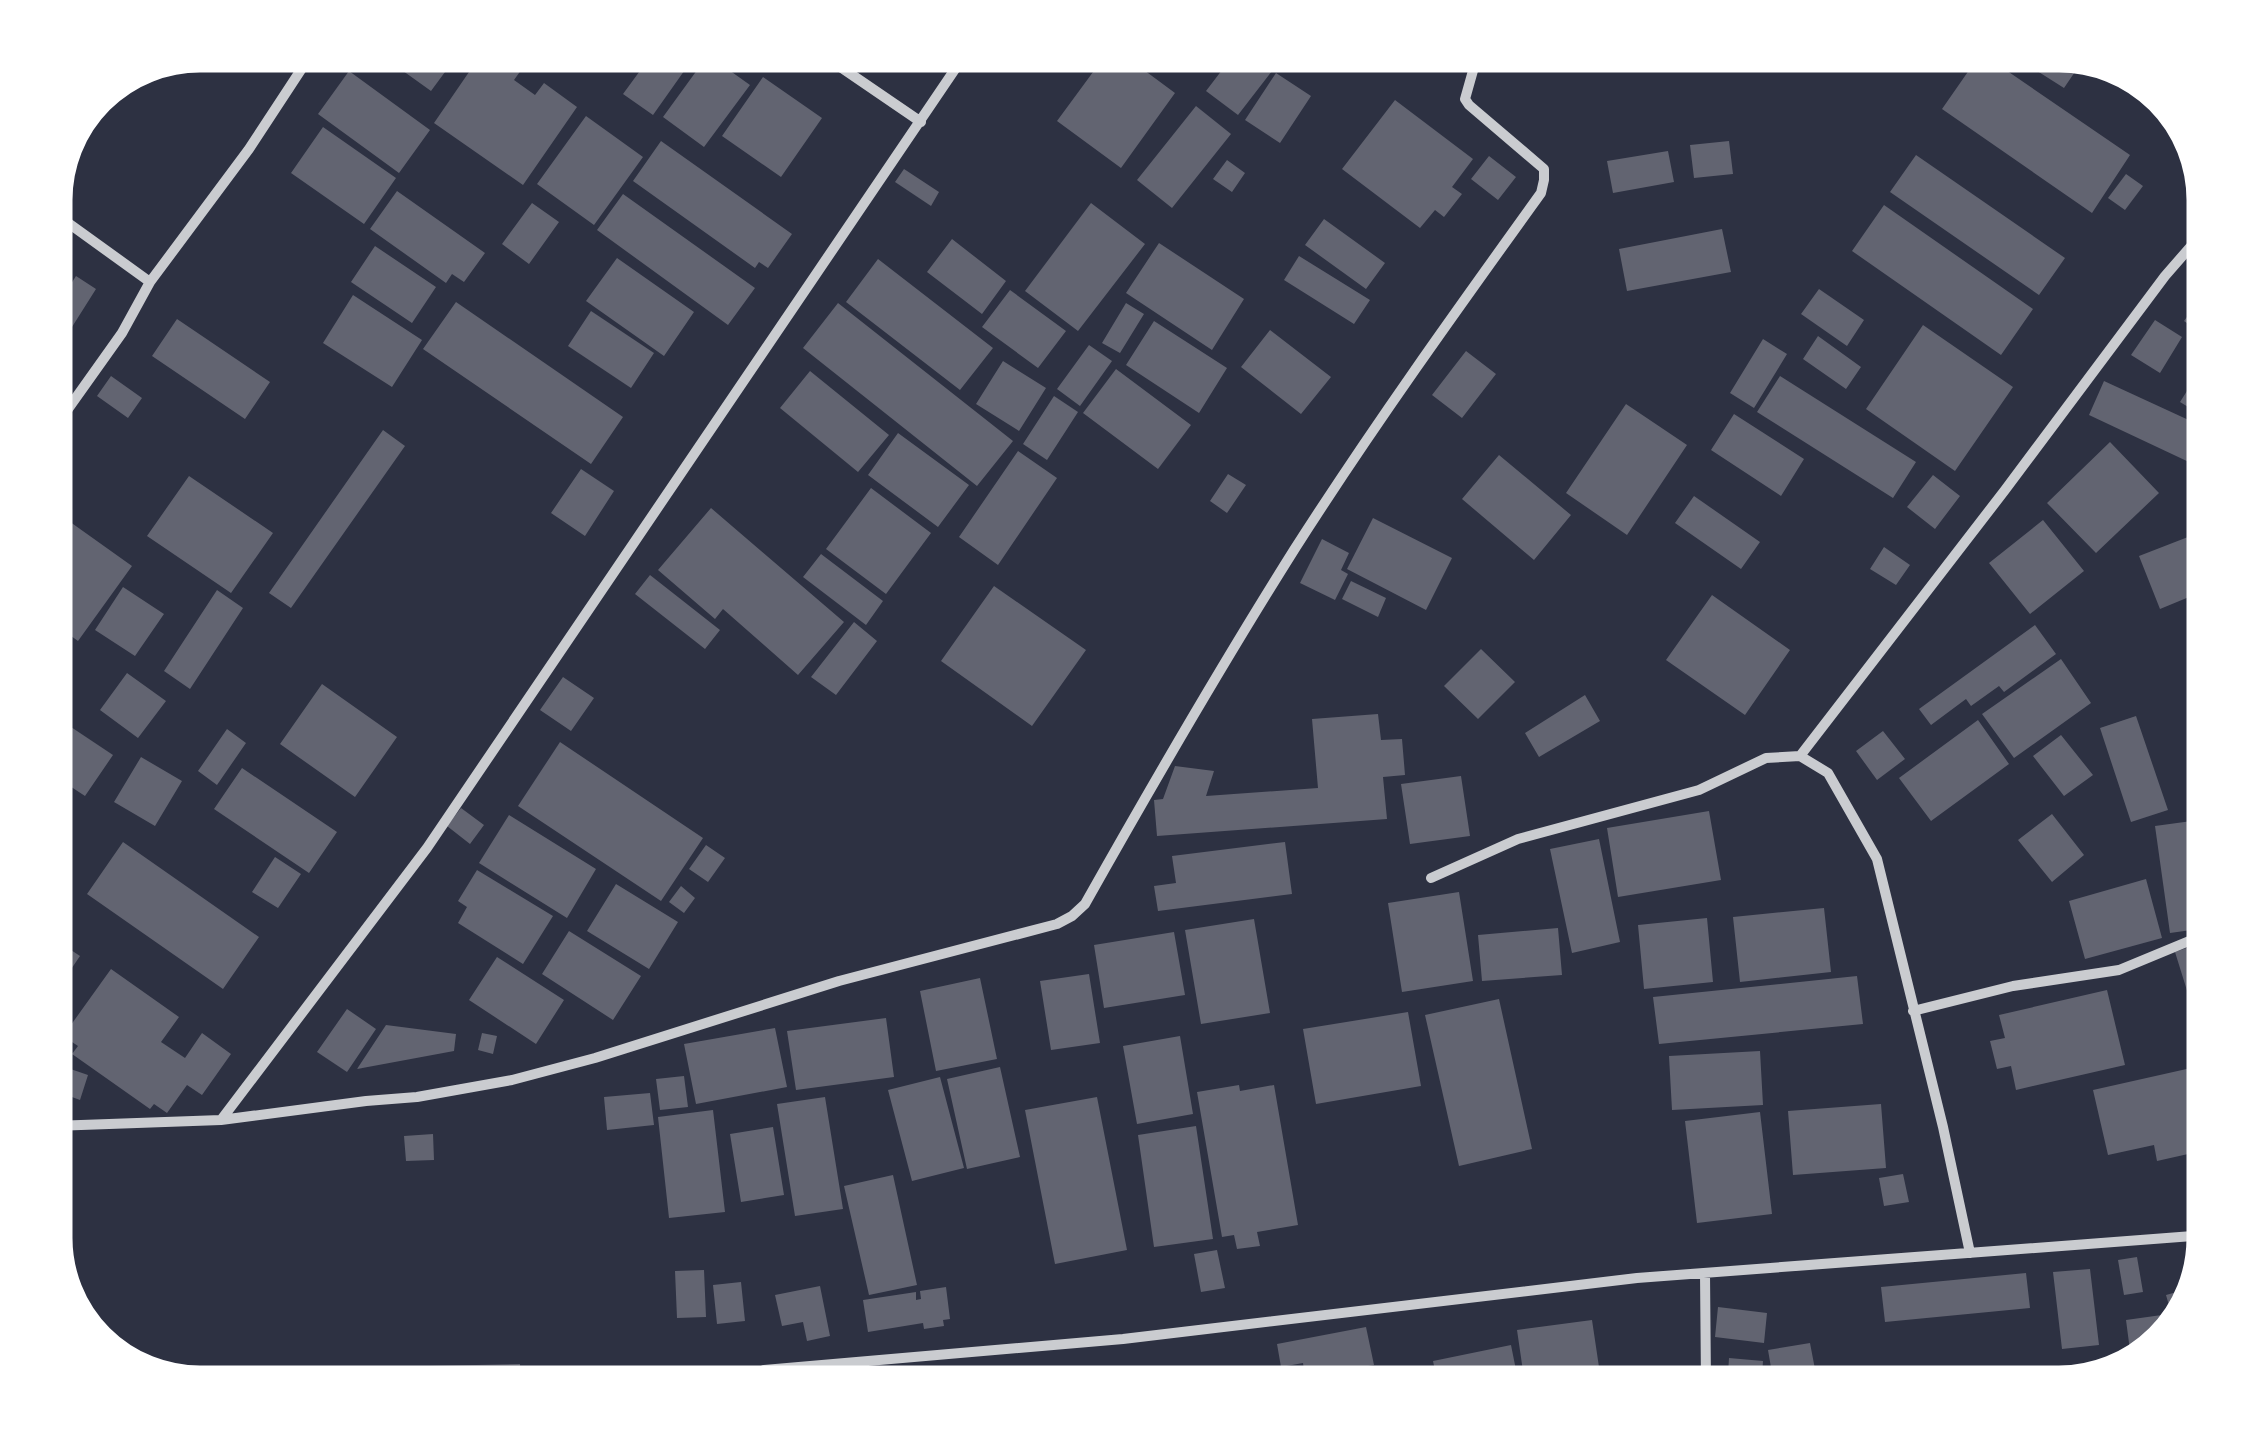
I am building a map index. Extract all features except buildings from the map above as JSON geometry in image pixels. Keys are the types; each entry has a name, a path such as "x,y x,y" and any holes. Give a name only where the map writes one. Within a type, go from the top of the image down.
{"street":[{"path":"70,406 122,333 150,282 250,148 300,70"},
{"path":"846,70 921,122"},
{"path":"221,1120 427,848 954,70"},
{"path":"70,1125 221,1120 417,1097 512,1080 839,981 1057,924 1072,916 1085,904 1294,550 1413,372 1541,193 1544,169 1465,99 1473,70"},
{"path":"70,224 150,282"},
{"path":"1800,756 2189,248"},
{"path":"1431,878 1518,839 1699,790 1766,758 1800,756 1828,772 1877,859 1970,1252"},
{"path":"1913,1011 2014,986 2119,970 2189,941"},
{"path":"787,1368 1123,1339 1638,1278 2189,1236"},
{"path":"1705,1273 1706,1368"}]}
